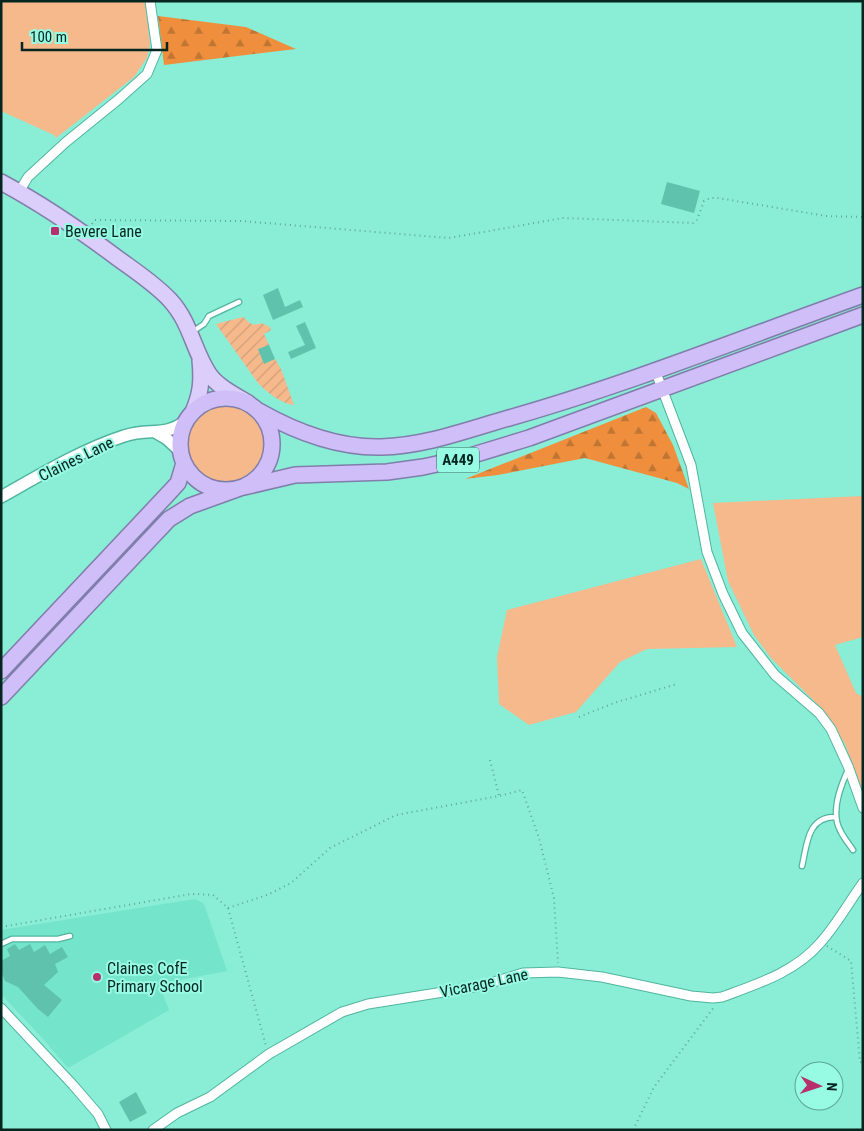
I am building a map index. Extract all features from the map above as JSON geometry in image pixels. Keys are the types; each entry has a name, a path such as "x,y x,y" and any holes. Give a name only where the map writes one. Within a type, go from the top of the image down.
{"highway":[{"name":"A449","path":"254,407 284,425 334,442 381,447 420,443 581,396 863,295"},
{"name":"A449","path":"1,697 168,519 190,506 242,487 295,475 388,472 442,464 529,438 863,315"},
{"path":"1,671 178,483 182,457 181,436 189,416 201,405 223,398 236,399 254,407 266,422 271,435 272,449 269,462 262,474 242,487 227,490 214,489 202,483 191,474 182,457"}],"main road":[{"name":"A449","path":"1,182 84,233 152,283 184,319 200,358 210,375 219,384 254,407"},
{"name":"A449","path":"189,416 200,396 200,358"}],"street":[{"path":"19,192 28,178 146,74 157,50 150,1"},
{"path":"656,370 691,466 707,552 723,594 742,632 775,675 819,713 831,729 849,769 863,808"},
{"name":"Claines Lane","path":"1,498 50,470 112,440 139,432 169,431 189,416"},
{"path":"155,432 167,439 182,457"},
{"name":"Vicarage Lane","path":"153,1130 177,1113 210,1097 269,1054 342,1012 368,1004 481,986 523,973 558,972 602,976 691,996 722,997 775,977 803,960 821,943 863,883"},
{"path":"1,1008 86,1099 98,1114 106,1130"}],"lane":[{"path":"191,333 204,324 209,316 239,302"},
{"path":"849,769 843,780 835,817 840,830 854,850"},
{"path":"802,866 809,834 815,823 824,818 835,817"},
{"path":"1,944 12,939 58,939 70,936"}],"path":[{"path":"84,233 95,220 241,221 449,238 563,218 693,222 697,220 704,201 710,198 826,216 863,217"},
{"path":"578,717 614,703 677,684"},
{"path":"490,760 499,796"},
{"path":"228,908 267,895 291,883 330,848 396,815 522,790 539,838 554,898 558,972"},
{"path":"1,927 191,894 213,895 228,908 269,1054"},
{"path":"821,943 851,961 860,1062 863,1063"},
{"path":"633,1130 654,1087 714,1009 713,998"}],"shaded area":[{"path":"1,1 145,1 150,44 147,58 134,77 56,138 54,135 1,111"},
{"path":"243,317 251,324 261,323 270,327 271,330 264,334 269,345 259,349 264,363 275,359 281,369 294,405 274,397 258,383 216,324"},
{"path":"218,405 234,405 248,411 259,422 265,436 265,452 259,466 248,477 234,483 218,483 204,477 193,466 187,452 187,436 193,422 204,411"},
{"path":"863,496 863,637 835,645 856,693 863,697 863,794 845,744 823,710 771,658 754,635 728,581 713,503"},
{"path":"701,559 737,647 647,649 620,662 576,712 529,725 499,704 497,657 507,610"},
{"name":"Claines CofE Primary School","path":"195,899 204,904 227,971 159,984 169,1010 68,1068 1,994 1,930"}],"green space":[{"path":"158,16 246,27 296,49 164,65"},
{"path":"646,407 656,413 673,445 689,489 677,483 585,458 498,475 465,479"}],"building":[{"path":"667,182 700,191 694,213 661,204"},
{"path":"278,288 285,307 300,300 303,307 273,320 263,295"},
{"path":"305,322 316,348 291,359 288,352 305,345 296,326"},
{"path":"269,345 275,359 264,364 258,349"},
{"path":"15,944 19,950 30,944 34,952 45,945 50,954 62,947 68,957 55,964 58,972 44,985 62,1000 48,1017 18,987 5,981 1,971 1,961 10,956 7,949"},
{"path":"136,1092 147,1113 130,1122 119,1102"}],"place":[{"name":"Bevere Lane","path":"55,231"},
{"name":"Claines CofE Primary School","path":"97,977"}]}
